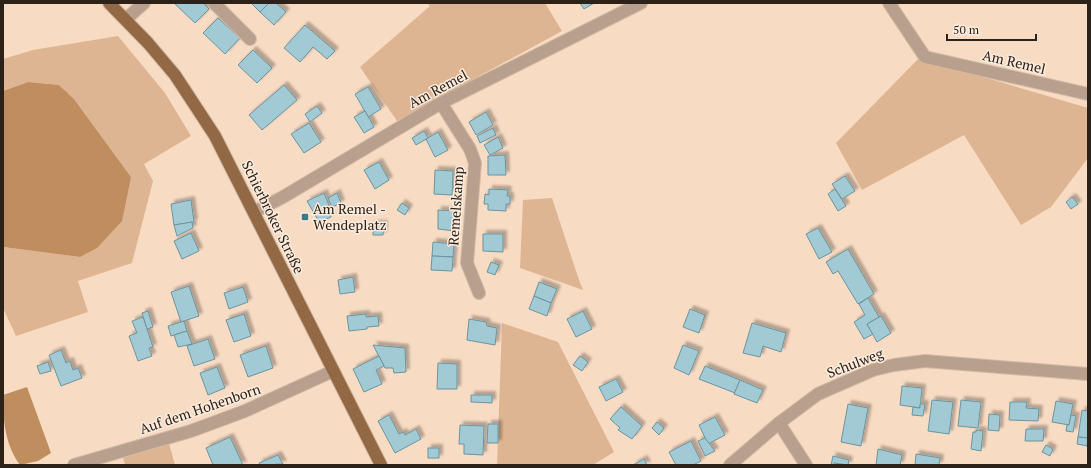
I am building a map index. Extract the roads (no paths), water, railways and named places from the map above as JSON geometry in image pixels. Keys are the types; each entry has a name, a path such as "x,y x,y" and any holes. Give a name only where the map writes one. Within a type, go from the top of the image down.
{"main road":[{"name":"Schierbroker Straße","path":"108,3 126,19 175,75 218,141 380,465"}],"street":[{"path":"126,19 144,3"},
{"path":"214,3 250,39"},
{"name":"Am Remel","path":"254,212 283,197 441,103 642,3"},
{"name":"Am Remel","path":"889,3 925,57 1088,94"},
{"name":"Remelskamp","path":"441,103 470,150 475,163 467,263 479,293"},
{"name":"Schulweg","path":"730,465 779,423 818,394 872,370 897,364 925,361 957,362 1088,374"},
{"name":"Auf dem Hohenborn","path":"74,465 191,431 245,411 333,372"},
{"path":"779,423 806,465"}],"place":[{"name":"Am Remel - Wendeplatz","path":"305,217"}]}
